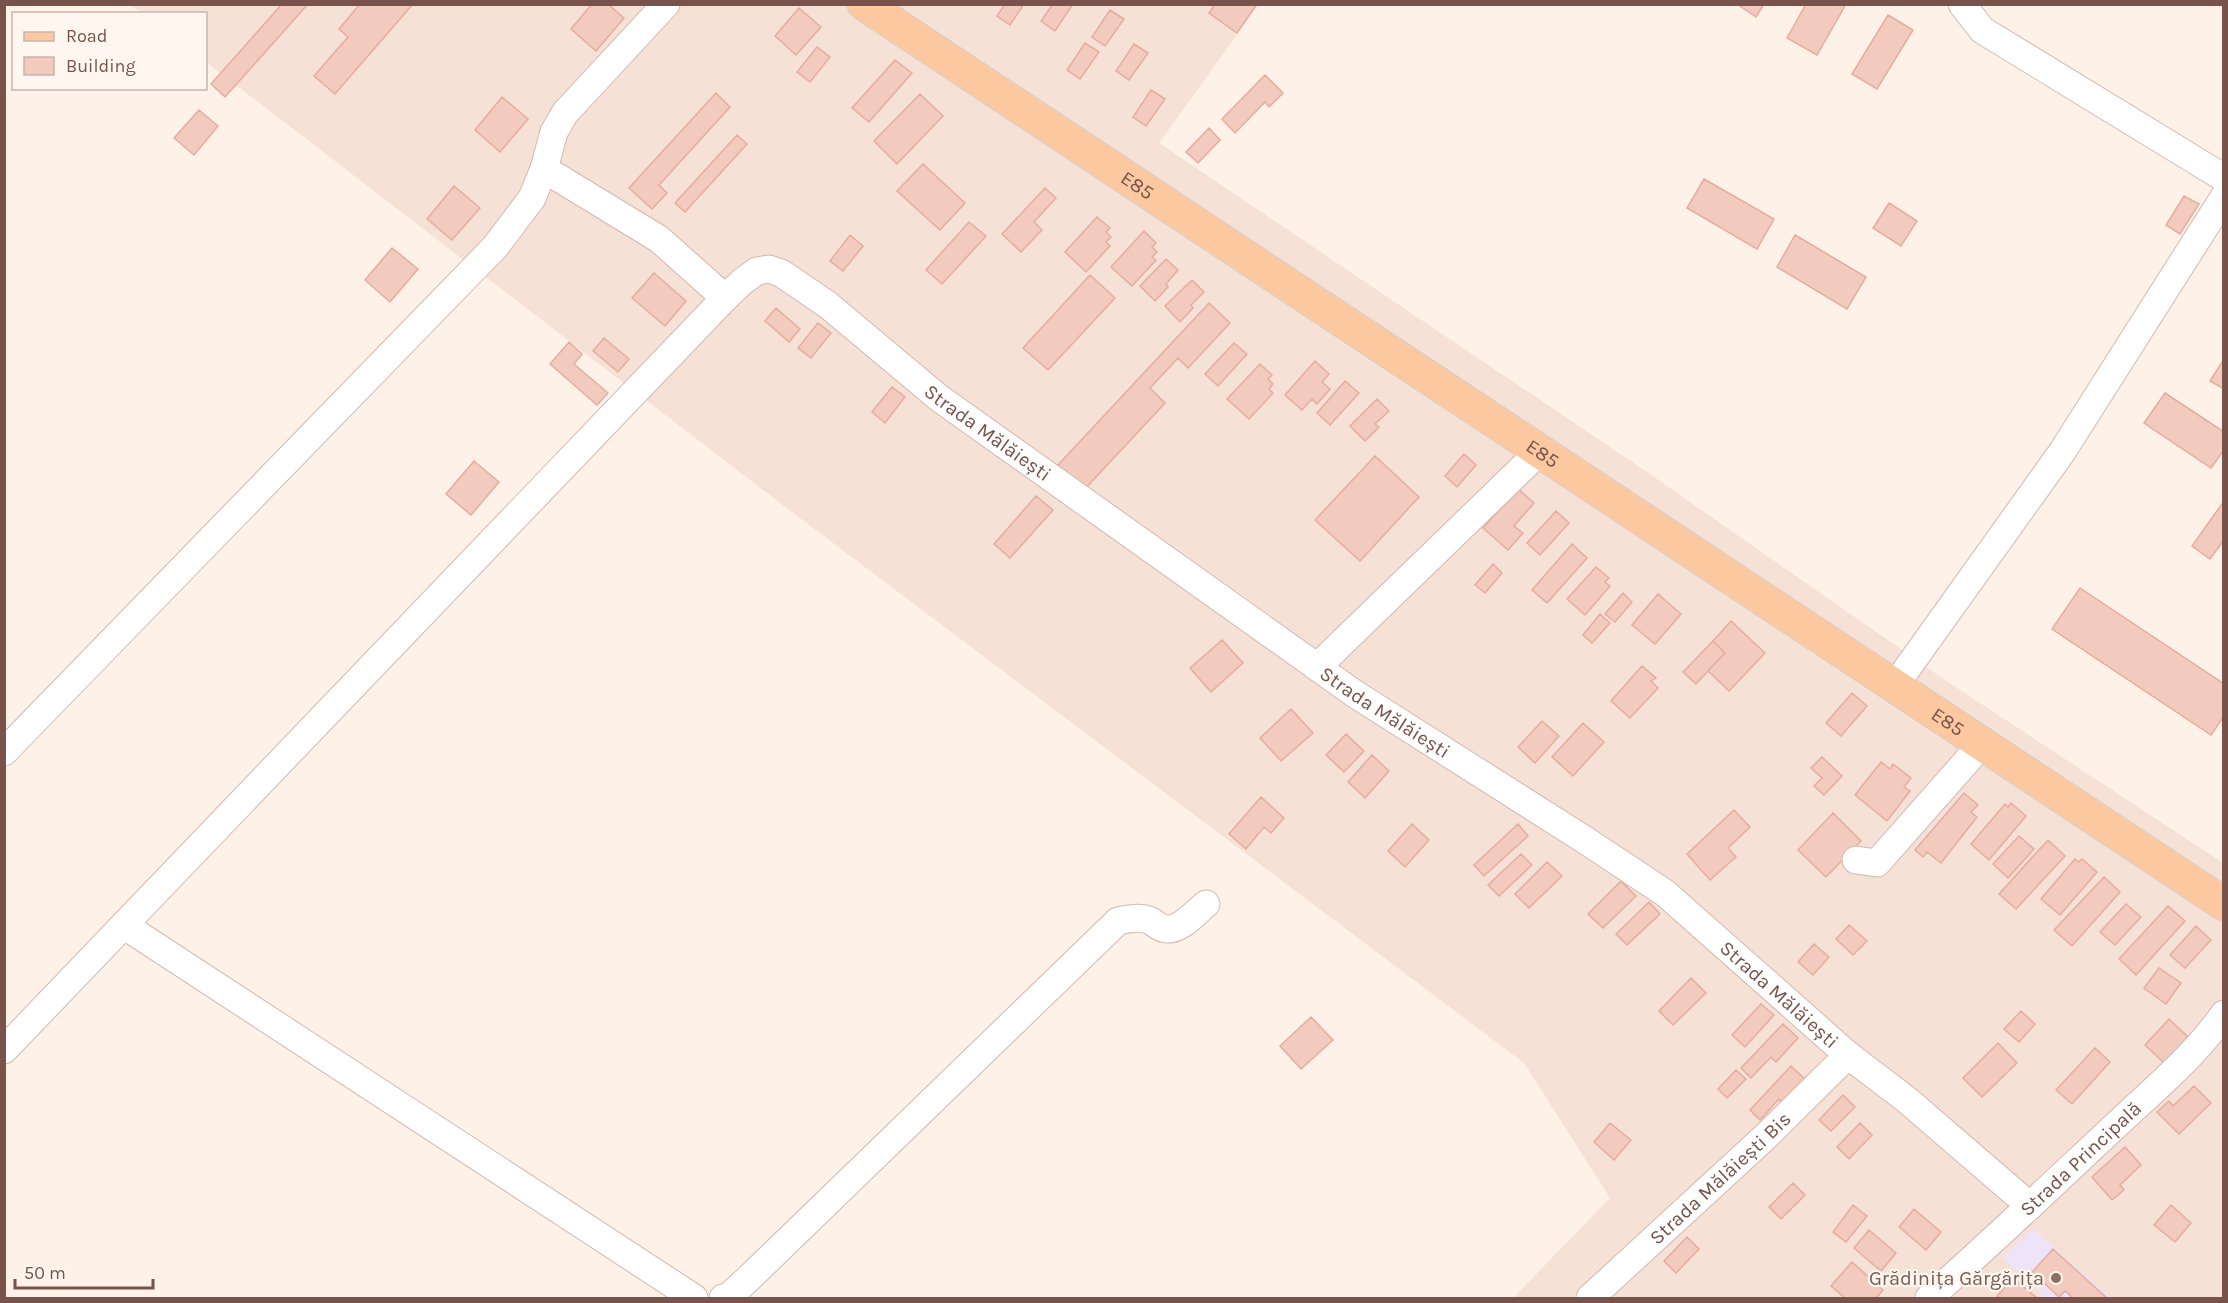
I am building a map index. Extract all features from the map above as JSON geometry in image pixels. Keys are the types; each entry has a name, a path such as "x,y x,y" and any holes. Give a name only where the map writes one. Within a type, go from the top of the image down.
{"main road":[{"name":"E85","path":"864,4 2223,904"},
{"name":"E85","path":"901,4 2223,879"}],"street":[{"path":"4,752 495,247 532,198 544,169 554,132 565,113 666,4"},
{"path":"1942,4 2223,177"},
{"path":"1962,4 1982,30"},
{"path":"544,169 659,239 725,298"},
{"path":"1906,670 2062,452 2223,197"},
{"name":"Strada Mălăiești","path":"4,1050 725,298 758,271 769,269 781,273 828,305 939,398 1355,694 1586,840 1665,893 1848,1055 1907,1100 2030,1206"},
{"path":"1317,667 1539,450"},
{"path":"1856,860 1877,863 1982,744"},
{"path":"723,1299 747,1280 1118,921 1136,918 1149,920 1169,930 1179,926 1206,904"},
{"path":"125,926 694,1299"},
{"name":"Strada Principală","path":"1929,1299 2173,1071 2210,1034 2223,1014"},
{"name":"Strada Mălăiești Bis","path":"1590,1299 1764,1138 1848,1055"}],"shaded area":[{"path":"130,5 1258,5 1159,143 1647,472 1945,680 2223,863 2223,1298 1513,1298 1610,1198 1524,1063 784,506 207,63 207,12 140,12"},
{"name":"Grădinița Gărgărița","path":"2033,1229 2111,1298 2046,1298 2002,1257"}],"building":[{"path":"282,4 308,4 225,97 211,84"},
{"path":"360,4 413,4 335,94 314,76 348,37 339,29"},
{"path":"592,4 608,4 624,18 596,51 571,29"},
{"path":"1005,4 1024,4 1010,25 997,16"},
{"path":"1053,4 1073,4 1055,31 1041,21"},
{"path":"1215,4 1257,4 1237,33 1209,13"},
{"path":"1737,4 1764,4 1756,17"},
{"path":"1806,4 1846,4 1817,55 1787,38"},
{"path":"799,8 821,27 796,55 775,36"},
{"path":"1110,10 1124,19 1105,46 1092,37"},
{"path":"1888,15 1913,30 1877,89 1852,74"},
{"path":"1085,43 1099,52 1080,79 1067,70"},
{"path":"1134,44 1148,53 1129,80 1116,71"},
{"path":"817,47 830,57 810,82 797,72"},
{"path":"895,60 912,73 869,122 852,108"},
{"path":"1265,75 1283,93 1269,107 1265,102 1235,133 1222,119"},
{"path":"1151,90 1165,99 1146,126 1133,117"},
{"path":"716,93 730,107 659,185 667,193 652,209 629,188"},
{"path":"920,94 943,116 897,164 874,141"},
{"path":"502,97 528,119 500,152 475,130"},
{"path":"199,110 218,126 194,155 174,138"},
{"path":"1209,128 1220,140 1198,163 1186,152"},
{"path":"737,135 747,144 685,212 675,203"},
{"path":"923,164 965,203 940,230 897,191"},
{"path":"1704,179 1774,219 1757,249 1687,208"},
{"path":"454,186 480,208 452,240 427,219"},
{"path":"1045,188 1056,198 1034,222 1042,230 1021,252 1002,234"},
{"path":"2184,196 2199,204 2180,234 2166,225"},
{"path":"1889,203 1917,221 1901,246 1873,228"},
{"path":"1097,217 1110,228 1106,232 1111,237 1106,242 1110,246 1086,272 1065,252"},
{"path":"969,222 986,236 942,284 926,270"},
{"path":"1144,231 1156,243 1152,247 1157,252 1152,257 1156,260 1132,286 1111,267"},
{"path":"850,235 863,246 843,271 830,261"},
{"path":"1795,235 1866,277 1847,309 1777,267"},
{"path":"392,248 418,269 390,302 365,280"},
{"path":"1166,259 1178,270 1166,284 1168,287 1155,301 1140,286"},
{"path":"654,273 686,301 665,326 632,298"},
{"path":"1090,275 1115,298 1048,370 1023,348"},
{"path":"1192,280 1204,292 1191,305 1193,308 1180,322 1165,306"},
{"path":"1209,303 1230,323 1188,368 1178,358 1150,388 1165,403 1084,490 1058,465"},
{"path":"776,308 800,329 789,342 765,321"},
{"path":"818,323 831,333 811,358 798,348"},
{"path":"604,338 629,359 618,372 593,351"},
{"path":"569,342 582,354 574,364 608,393 597,405 550,364"},
{"path":"1234,343 1247,354 1218,386 1205,374"},
{"path":"2224,359 2224,389 2210,381"},
{"path":"1315,361 1329,374 1322,382 1330,389 1317,404 1312,399 1302,410 1285,395"},
{"path":"1260,364 1272,375 1268,379 1273,384 1269,389 1273,393 1249,419 1227,399"},
{"path":"1345,381 1359,393 1330,425 1317,413"},
{"path":"892,387 905,397 885,423 872,412"},
{"path":"2165,393 2224,432 2224,450 2211,468 2144,423"},
{"path":"1377,399 1389,411 1375,424 1379,427 1365,441 1350,426"},
{"path":"1464,454 1476,465 1457,487 1445,476"},
{"path":"1375,456 1419,497 1360,561 1315,520"},
{"path":"474,461 499,482 471,515 446,494"},
{"path":"1518,489 1534,503 1514,526 1523,533 1508,550 1483,528"},
{"path":"1036,496 1053,510 1010,558 994,544"},
{"path":"2224,501 2224,540 2210,559 2192,546"},
{"path":"1556,511 1569,523 1540,555 1527,543"},
{"path":"1572,544 1587,558 1547,603 1532,590"},
{"path":"1493,564 1502,573 1485,593 1475,585"},
{"path":"1596,567 1609,578 1605,582 1610,586 1585,615 1567,599"},
{"path":"2080,588 2224,684 2224,716 2211,735 2052,629"},
{"path":"1623,593 1632,602 1615,622 1605,614"},
{"path":"1658,594 1681,614 1655,644 1632,625"},
{"path":"1600,614 1610,623 1592,643 1583,635"},
{"path":"1731,621 1765,653 1729,691 1708,671 1725,653 1713,641"},
{"path":"1222,640 1243,663 1211,692 1190,668"},
{"path":"1713,641 1725,653 1696,684 1683,672"},
{"path":"1642,666 1656,678 1651,681 1658,688 1630,718 1611,701"},
{"path":"1852,693 1867,706 1841,736 1826,723"},
{"path":"1291,709 1313,733 1281,761 1260,738"},
{"path":"1542,721 1559,736 1535,763 1518,747"},
{"path":"1583,723 1604,742 1573,776 1552,757"},
{"path":"1346,734 1364,751 1344,772 1326,755"},
{"path":"1372,755 1389,771 1365,798 1348,782"},
{"path":"1822,757 1842,776 1824,795 1814,786 1822,778 1811,768"},
{"path":"1881,762 1890,769 1893,764 1911,778 1904,787 1910,791 1887,821 1855,795"},
{"path":"1964,793 1978,805 1971,812 1977,817 1941,863 1927,852 1923,857 1915,850"},
{"path":"1261,797 1284,818 1271,833 1264,827 1246,849 1229,834"},
{"path":"2011,803 2026,816 1989,860 1971,844 2005,804 2008,807"},
{"path":"1734,810 1750,827 1728,848 1736,857 1710,880 1687,854"},
{"path":"1833,813 1861,841 1826,877 1798,850"},
{"path":"1412,824 1429,840 1405,867 1388,851"},
{"path":"1518,824 1528,836 1484,876 1474,865"},
{"path":"2019,836 2034,849 2008,878 1993,864"},
{"path":"2048,840 2065,856 2016,909 1999,894"},
{"path":"1521,854 1532,865 1499,896 1488,885"},
{"path":"2075,859 2079,862 2082,859 2097,872 2060,915 2041,899"},
{"path":"1547,862 1562,876 1529,908 1515,894"},
{"path":"2104,877 2120,892 2072,946 2054,930"},
{"path":"1621,881 1636,896 1603,928 1588,914"},
{"path":"1649,902 1660,914 1627,945 1616,934"},
{"path":"2126,904 2141,917 2115,945 2100,932"},
{"path":"2168,906 2185,921 2136,975 2119,959"},
{"path":"1849,925 1867,941 1853,955 1836,939"},
{"path":"2196,926 2211,940 2185,968 2170,955"},
{"path":"1814,944 1829,957 1813,975 1798,962"},
{"path":"2159,968 2181,983 2166,1004 2144,988"},
{"path":"1691,978 1706,993 1673,1025 1659,1011"},
{"path":"1761,1004 1774,1015 1745,1047 1732,1035"},
{"path":"2021,1011 2035,1024 2019,1042 2004,1029"},
{"path":"1311,1017 1333,1040 1301,1069 1280,1046"},
{"path":"2169,1019 2188,1037 2164,1063 2145,1045"},
{"path":"1783,1024 1798,1038 1776,1062 1771,1057 1751,1078 1741,1068"},
{"path":"1998,1043 2017,1063 1982,1097 1963,1078"},
{"path":"2095,1048 2110,1062 2072,1104 2056,1090"},
{"path":"1791,1066 1807,1081 1784,1104 1779,1099 1760,1120 1750,1110"},
{"path":"1736,1070 1746,1079 1727,1098 1718,1089"},
{"path":"2194,1086 2211,1103 2179,1134 2157,1112 2169,1101 2173,1106"},
{"path":"1843,1095 1855,1107 1831,1131 1819,1120"},
{"path":"1610,1123 1631,1140 1614,1160 1594,1142"},
{"path":"1860,1123 1872,1135 1849,1159 1837,1147"},
{"path":"2125,1147 2141,1165 2120,1185 2124,1190 2112,1200 2092,1177"},
{"path":"1793,1183 1805,1195 1781,1219 1769,1207"},
{"path":"1853,1205 1867,1216 1846,1242 1833,1232"},
{"path":"2171,1205 2191,1223 2175,1242 2154,1225"},
{"path":"1914,1209 1941,1232 1926,1250 1899,1227"},
{"path":"1869,1230 1896,1253 1881,1271 1854,1248"},
{"path":"1687,1237 1699,1249 1676,1273 1664,1261"},
{"path":"2053,1249 2107,1298 2073,1298 2065,1291 2059,1297 2032,1272"},
{"path":"1852,1262 1883,1290 1876,1298 1845,1298 1831,1286"},
{"path":"2013,1278 2037,1298 2000,1298 1997,1296"}],"place":[{"name":"Grădinița Gărgărița","path":"2056,1278"}]}
